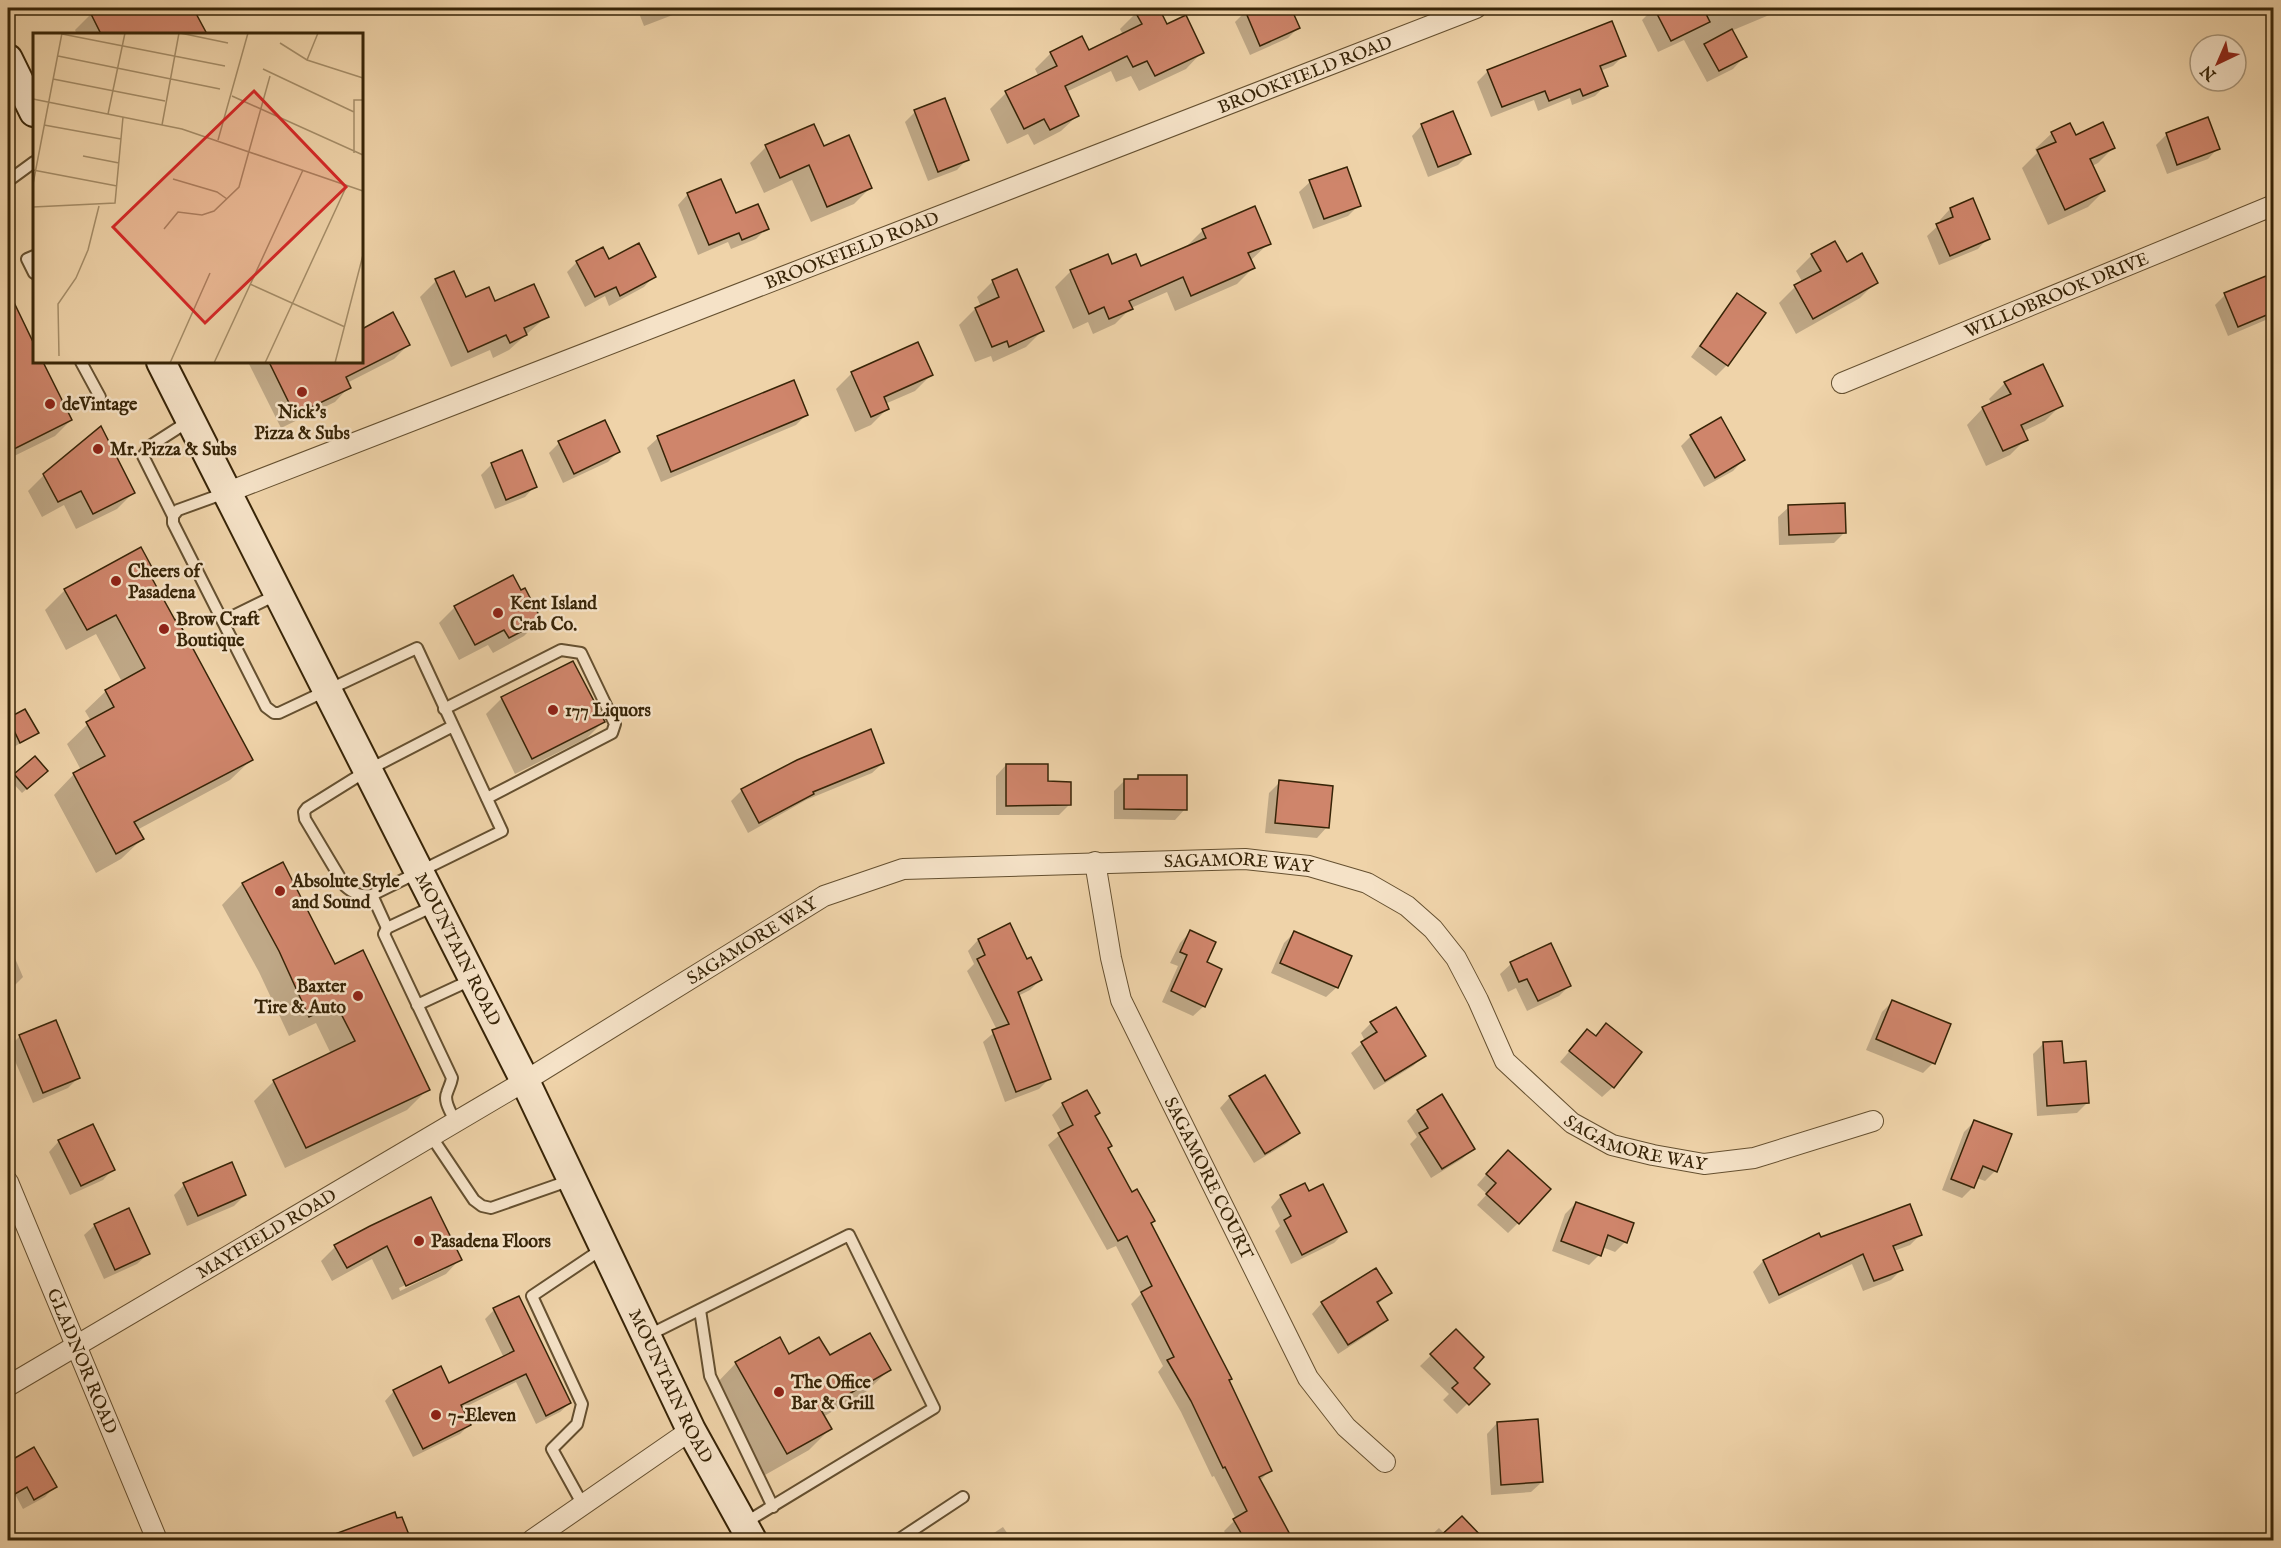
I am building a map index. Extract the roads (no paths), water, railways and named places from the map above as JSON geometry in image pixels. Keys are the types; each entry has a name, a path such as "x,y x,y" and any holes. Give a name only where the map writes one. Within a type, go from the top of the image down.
{"main road":[{"path":"8,59 33,110"},
{"name":"MOUNTAIN ROAD","path":"162,363 525,1081 691,1430 748,1533"}],"street":[{"name":"BROOKFIELD ROAD","path":"228,492 1476,8"},
{"name":"WILLOBROOK DRIVE","path":"1842,383 2274,206"},
{"name":"SAGAMORE WAY","path":"525,1081 824,897 903,869 1245,859 1309,866 1367,883 1407,906 1433,929 1456,958 1478,1000 1505,1062 1572,1123 1612,1145 1704,1164 1754,1158 1873,1120"},
{"name":"SAGAMORE COURT","path":"1095,862 1110,958 1121,1000 1308,1378 1346,1427 1385,1462"},
{"name":"MAYFIELD ROAD","path":"8,1386 525,1081"},
{"name":"GLADNOR ROAD","path":"8,1182 157,1540"},
{"path":"532,1540 691,1430"}],"lane":[{"path":"8,181 33,163"},
{"path":"33,256 27,259 33,271"},
{"path":"82,363 100,397"},
{"path":"191,420 150,446 143,456 173,516 173,523 266,707 270,711 279,713 417,648 502,831 372,895 362,896 354,893 345,886 305,819 304,812 368,770 453,726"},
{"path":"173,516 178,510 228,492"},
{"path":"223,621 280,594"},
{"path":"444,709 561,650 581,653 615,724 612,733 487,798"},
{"path":"372,895 387,928 385,938 452,1078 446,1094 446,1102 455,1122"},
{"path":"387,928 436,905"},
{"path":"417,1005 474,979"},
{"path":"431,1136 474,1200 482,1206 491,1208 572,1180"},
{"path":"646,1337 849,1234 934,1408 773,1507 748,1533"},
{"path":"583,1505 552,1449 577,1424 582,1404 532,1296 604,1248"},
{"path":"700,1310 710,1376 773,1507"},
{"path":"898,1540 963,1497"}],"place":[{"name":"Nick's Pizza & Subs","path":"302,392"},
{"name":"deVintage","path":"50,404"},
{"name":"Mr. Pizza & Subs","path":"98,449"},
{"name":"Cheers of Pasadena","path":"116,581"},
{"name":"Kent Island Crab Co.","path":"498,613"},
{"name":"Brow Craft Boutique","path":"164,629"},
{"name":"177 Liquors","path":"553,710"},
{"name":"Absolute Style and Sound","path":"280,891"},
{"name":"Baxter Tire & Auto","path":"358,996"},
{"name":"Pasadena Floors","path":"419,1241"},
{"name":"The Office Bar & Grill","path":"779,1392"},
{"name":"7-Eleven","path":"436,1415"}]}
